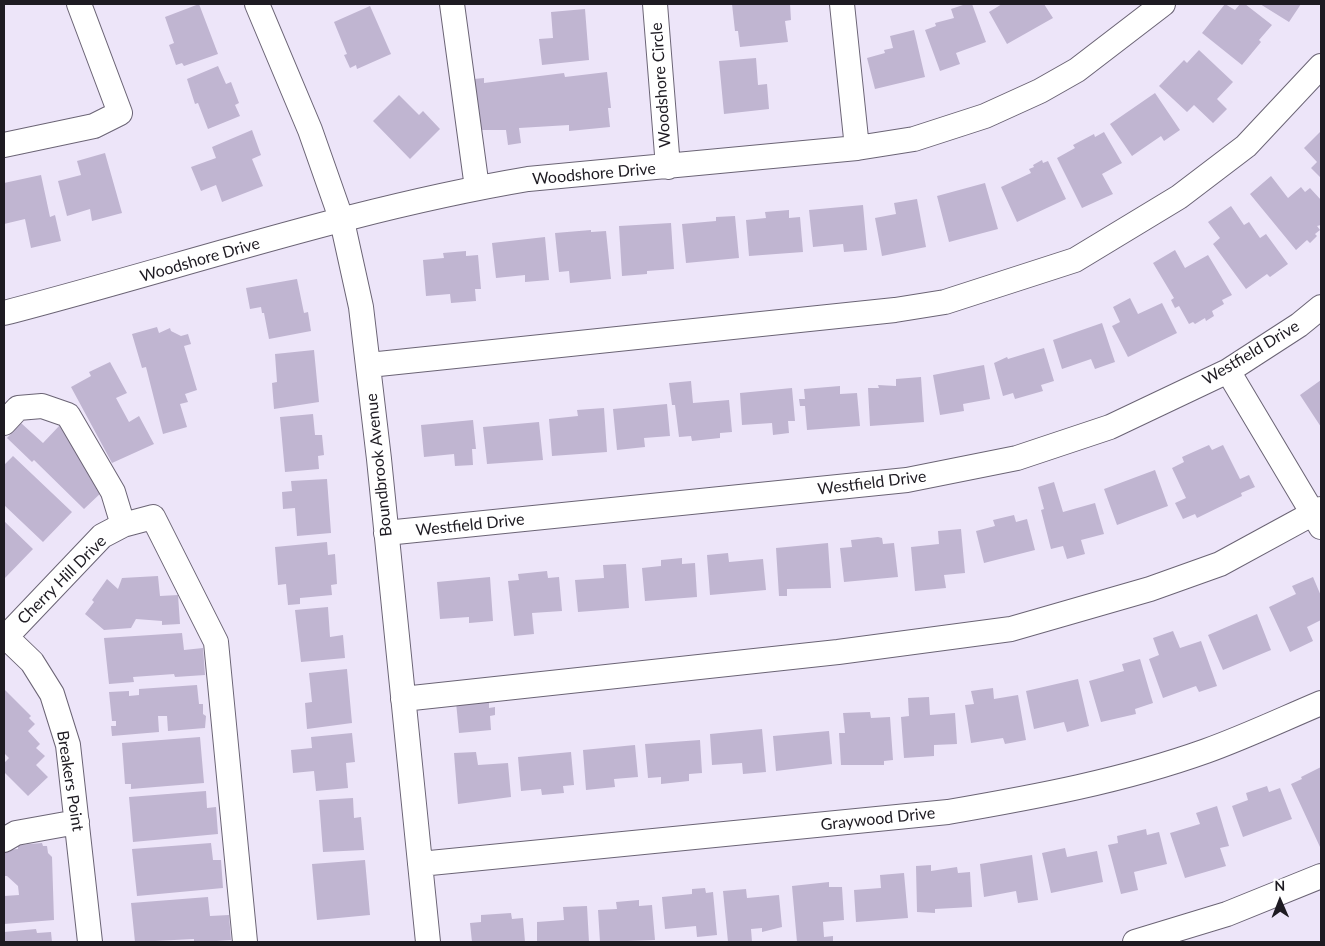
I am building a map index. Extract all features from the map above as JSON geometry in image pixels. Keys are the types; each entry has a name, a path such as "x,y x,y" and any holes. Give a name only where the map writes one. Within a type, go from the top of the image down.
{"street":[{"path":"4,146 94,126 120,113 79,4"},
{"name":"Boundbrook Avenue","path":"256,4 310,130 342,220 361,307 369,365 428,942"},
{"path":"452,4 477,188"},
{"name":"Woodshore Circle","path":"655,4 668,167"},
{"path":"842,4 857,148"},
{"name":"Woodshore Drive","path":"4,313 342,220 477,188 528,179 857,148 914,138 985,116 1040,92 1077,70 1163,4"},
{"path":"369,365 895,310 945,302 1075,260 1179,197 1246,146 1321,66"},
{"name":"Westfield Drive","path":"386,533 907,480 1017,458 1101,430 1228,371 1299,325 1321,307"},
{"path":"403,699 838,652 1011,629 1150,589 1220,564 1319,517 1228,371"},
{"path":"4,423 18,408 42,406 68,415 113,492 123,525"},
{"name":"Cherry Hill Drive","path":"5,638 102,536 123,525 153,517 216,642 245,942"},
{"name":"Breakers Point","path":"5,638 32,662 52,694 68,745 90,942"},
{"name":"Graywood Drive","path":"420,864 948,812 1026,799 1091,784 1205,751 1321,703"},
{"path":"4,840 16,833 77,822"},
{"path":"1135,942 1227,914 1321,876"}],"building":[{"path":"199,4 218,54 184,66 182,63 176,65 169,45 174,43 165,17"},
{"path":"732,4 790,4 791,20 785,21 788,42 740,47 738,31 735,31"},
{"path":"972,4 986,42 956,53 960,64 940,71 925,30 936,26 935,23 954,18 951,9"},
{"path":"1002,4 1044,4 1053,18 1007,44 989,12"},
{"path":"1225,4 1235,10 1240,4 1245,4 1272,25 1242,65 1202,33"},
{"path":"1260,4 1301,4 1289,22"},
{"path":"370,6 391,54 357,69 356,65 350,68 344,55 347,54 334,22"},
{"path":"585,9 589,60 542,65 539,39 553,38 551,12"},
{"path":"914,30 925,77 875,89 867,58 885,53 884,50 893,48 890,36"},
{"path":"1199,50 1233,82 1217,99 1227,109 1213,123 1194,105 1187,112 1159,86 1184,60 1187,63"},
{"path":"756,58 758,85 767,84 769,109 724,114 719,61"},
{"path":"218,66 226,84 231,82 239,103 235,105 240,116 208,129 198,103 195,104 187,79"},
{"path":"607,72 611,108 608,108 610,127 569,131 569,125 519,128 521,143 508,145 506,130 480,130 474,79 484,78 484,83 564,73 565,77"},
{"path":"1155,93 1180,130 1164,141 1161,136 1132,156 1110,124"},
{"path":"399,95 419,115 423,111 440,129 410,159 373,121"},
{"path":"252,130 261,155 252,159 263,186 222,202 216,185 201,191 191,167 216,158 212,147"},
{"path":"1321,131 1321,178 1311,168 1317,162 1304,148"},
{"path":"1104,132 1122,163 1102,174 1113,194 1082,208 1057,158 1075,148 1073,145 1094,134 1095,137"},
{"path":"105,153 122,213 92,221 90,209 67,216 58,181 81,175 77,161"},
{"path":"1042,160 1043,163 1048,161 1066,199 1017,222 1001,187 1031,173 1029,169"},
{"path":"41,175 50,217 55,215 61,241 31,248 25,219 4,224 4,183"},
{"path":"1271,176 1288,198 1301,187 1305,192 1310,188 1321,200 1321,225 1317,226 1320,230 1315,234 1317,236 1310,243 1307,240 1296,250 1250,194"},
{"path":"985,183 998,229 949,242 937,196"},
{"path":"917,199 926,247 882,256 875,218 896,214 894,203"},
{"path":"863,205 867,250 844,252 843,244 813,247 809,210"},
{"path":"1231,206 1244,225 1249,222 1260,238 1266,234 1288,264 1270,277 1267,274 1246,289 1213,244 1220,238 1208,222"},
{"path":"789,210 789,218 800,217 803,252 749,256 746,220 766,218 765,212"},
{"path":"735,216 739,258 686,263 682,224 716,221 716,217"},
{"path":"671,223 674,269 647,271 647,274 622,276 619,226"},
{"path":"591,230 591,232 606,231 611,279 570,283 569,271 559,272 555,233"},
{"path":"545,237 549,280 525,282 525,275 496,278 492,243"},
{"path":"1175,250 1185,268 1208,255 1232,295 1222,300 1224,304 1212,311 1214,316 1206,321 1205,318 1195,324 1193,322 1189,324 1179,306 1175,308 1171,300 1174,298 1153,263"},
{"path":"466,251 466,256 478,255 481,289 475,289 476,301 451,303 450,294 426,296 423,260 444,258 443,253"},
{"path":"297,279 304,313 308,312 311,331 269,339 264,313 262,313 261,307 250,309 246,288"},
{"path":"1130,298 1138,314 1162,303 1177,333 1128,357 1112,326 1120,322 1113,307"},
{"path":"1102,323 1115,362 1095,369 1091,359 1062,369 1053,340"},
{"path":"157,327 159,333 170,328 171,331 181,336 188,334 191,344 184,346 197,390 185,394 188,402 180,404 187,427 163,434 146,367 142,368 132,334"},
{"path":"1044,348 1054,381 1041,385 1043,391 1015,399 1013,393 1003,396 994,363 1007,357 1008,359"},
{"path":"314,350 319,402 274,409 272,383 277,382 275,354"},
{"path":"110,362 127,393 116,398 129,422 139,416 154,444 112,463 71,387 91,376 89,372"},
{"path":"984,365 990,399 963,404 964,411 940,415 933,375"},
{"path":"921,377 924,422 870,426 868,388 879,388 878,385 896,386 896,379"},
{"path":"1321,380 1321,427 1300,395"},
{"path":"691,381 693,403 729,400 732,432 720,433 720,438 692,441 691,436 679,437 675,405 672,405 669,383"},
{"path":"840,386 840,394 857,393 860,426 807,430 805,406 800,406 799,399 805,399 804,389"},
{"path":"792,388 795,421 788,421 789,433 773,435 772,423 742,425 740,393"},
{"path":"667,404 670,436 644,438 645,447 617,450 613,409"},
{"path":"604,408 607,452 552,456 549,419 578,416 577,410"},
{"path":"313,414 315,435 322,435 324,455 318,456 319,469 285,472 280,417"},
{"path":"473,420 476,449 472,449 473,465 455,466 454,454 424,457 421,425"},
{"path":"539,422 543,460 487,464 483,427"},
{"path":"21,423 43,443 60,425 81,445 103,491 84,509 34,460 32,462 7,438"},
{"path":"1209,445 1212,450 1223,445 1240,479 1249,475 1255,487 1241,493 1242,496 1197,518 1195,514 1183,519 1175,503 1186,498 1172,468 1184,462 1182,457"},
{"path":"13,456 72,512 43,542 4,505 4,465"},
{"path":"1155,470 1168,506 1117,525 1104,489"},
{"path":"327,479 331,533 297,536 295,508 283,509 282,492 292,491 291,481"},
{"path":"1054,482 1063,512 1095,503 1104,534 1081,540 1085,554 1067,559 1063,546 1051,549 1041,510 1044,509 1038,487"},
{"path":"1014,515 1016,522 1027,519 1035,550 984,563 976,531 995,526 993,520"},
{"path":"4,521 33,549 4,579"},
{"path":"961,529 965,573 944,575 946,588 915,591 911,547 939,544 938,531"},
{"path":"882,538 883,544 894,543 898,577 844,582 840,548 852,547 851,540"},
{"path":"327,542 328,555 335,554 337,584 331,585 332,595 300,598 300,604 288,605 286,584 278,585 275,547"},
{"path":"828,543 831,588 787,589 787,596 779,596 776,548"},
{"path":"728,553 729,562 763,559 766,590 710,595 707,555"},
{"path":"682,558 682,564 695,563 697,597 645,601 642,568 661,566 661,560"},
{"path":"626,564 629,608 578,612 575,580 604,578 603,565"},
{"path":"547,571 548,578 559,577 562,611 532,613 534,634 514,636 508,581 519,580 518,574"},
{"path":"158,576 160,596 178,595 180,624 162,625 162,621 136,619 131,628 104,630 85,614 94,602 92,600 107,579 118,589 122,578"},
{"path":"490,577 493,621 469,623 469,617 440,619 437,582"},
{"path":"1313,577 1321,596 1321,620 1307,627 1313,641 1290,652 1269,607 1296,594 1292,586"},
{"path":"328,607 330,637 343,635 345,658 301,662 295,610"},
{"path":"1257,614 1271,650 1223,670 1208,635"},
{"path":"1173,631 1180,648 1201,641 1217,686 1199,692 1196,686 1163,698 1149,659 1159,655 1153,638"},
{"path":"182,633 184,650 203,648 205,675 175,677 174,674 133,677 134,682 109,684 104,638"},
{"path":"1140,659 1153,703 1135,709 1136,714 1101,722 1089,681 1124,671 1122,664"},
{"path":"347,669 352,723 307,729 305,703 312,702 309,673"},
{"path":"1078,679 1089,726 1067,732 1064,722 1034,729 1026,691"},
{"path":"197,685 199,704 203,704 203,714 206,716 205,728 168,731 167,716 158,716 159,732 112,736 111,726 116,726 116,721 112,721 109,692 129,691 129,696 139,695 139,689"},
{"path":"993,688 994,699 1018,695 1026,740 1005,744 1003,738 971,743 965,705 974,704 971,691"},
{"path":"4,689 31,716 29,718 35,724 28,731 40,744 36,748 45,756 36,765 48,777 28,796 4,772 4,763 9,758 4,753"},
{"path":"929,697 930,715 955,713 957,744 934,745 934,756 904,758 901,717 909,716 908,698"},
{"path":"489,699 489,708 495,707 495,715 490,716 491,730 459,733 456,702"},
{"path":"870,712 871,718 890,717 893,760 884,761 884,765 841,765 839,733 845,733 843,713"},
{"path":"762,729 766,772 743,774 742,763 712,765 710,734"},
{"path":"829,731 832,764 776,771 773,736"},
{"path":"352,733 355,762 346,763 348,788 316,791 314,771 293,773 291,750 312,748 311,737"},
{"path":"200,737 204,783 131,789 131,784 125,784 122,743"},
{"path":"700,740 702,773 689,774 689,781 661,784 661,777 648,778 645,744"},
{"path":"635,745 638,777 614,779 615,787 586,790 583,750"},
{"path":"476,752 478,765 508,763 511,797 458,804 454,753"},
{"path":"571,752 574,785 563,786 564,793 542,795 541,789 521,791 518,757"},
{"path":"1321,767 1321,847 1320,847 1291,784"},
{"path":"1267,786 1269,792 1280,788 1292,819 1243,837 1232,806 1248,800 1246,793"},
{"path":"206,791 207,808 216,807 218,834 133,842 129,797"},
{"path":"353,798 354,818 361,817 364,850 323,852 319,800"},
{"path":"1217,806 1229,846 1220,848 1226,866 1185,878 1170,833 1200,824 1196,813"},
{"path":"1146,829 1147,835 1159,832 1167,864 1134,872 1138,890 1121,894 1108,845 1118,843 1117,836"},
{"path":"42,843 43,846 47,846 48,853 52,857 54,920 4,924 4,896 19,895 18,886 7,876 4,876 4,850 18,849 18,845"},
{"path":"211,843 213,860 221,860 223,888 137,896 132,849"},
{"path":"1065,848 1067,857 1097,851 1103,882 1051,893 1042,853"},
{"path":"1032,855 1038,900 1018,903 1016,891 984,897 980,864"},
{"path":"365,860 370,915 317,920 312,864"},
{"path":"931,865 931,871 957,867 958,873 970,872 972,907 935,909 935,913 917,912 916,866"},
{"path":"904,873 908,918 856,922 854,890 881,888 880,875"},
{"path":"829,882 829,887 842,887 844,920 823,922 824,937 833,936 833,942 797,942 792,886"},
{"path":"705,888 706,893 713,892 717,935 697,937 696,926 665,929 662,897 692,894 692,889"},
{"path":"746,889 747,898 779,895 782,927 762,932 762,928 751,929 752,942 728,942 723,891"},
{"path":"208,897 210,916 229,915 231,940 194,942 194,939 135,942 131,903"},
{"path":"639,900 639,906 652,905 655,940 600,942 598,910 617,909 616,902"},
{"path":"587,906 589,942 537,942 537,922 564,920 563,907"},
{"path":"511,913 512,919 523,918 525,942 472,942 470,923 481,922 481,915"},
{"path":"36,929 37,933 51,932 52,942 4,942 4,932"}]}
